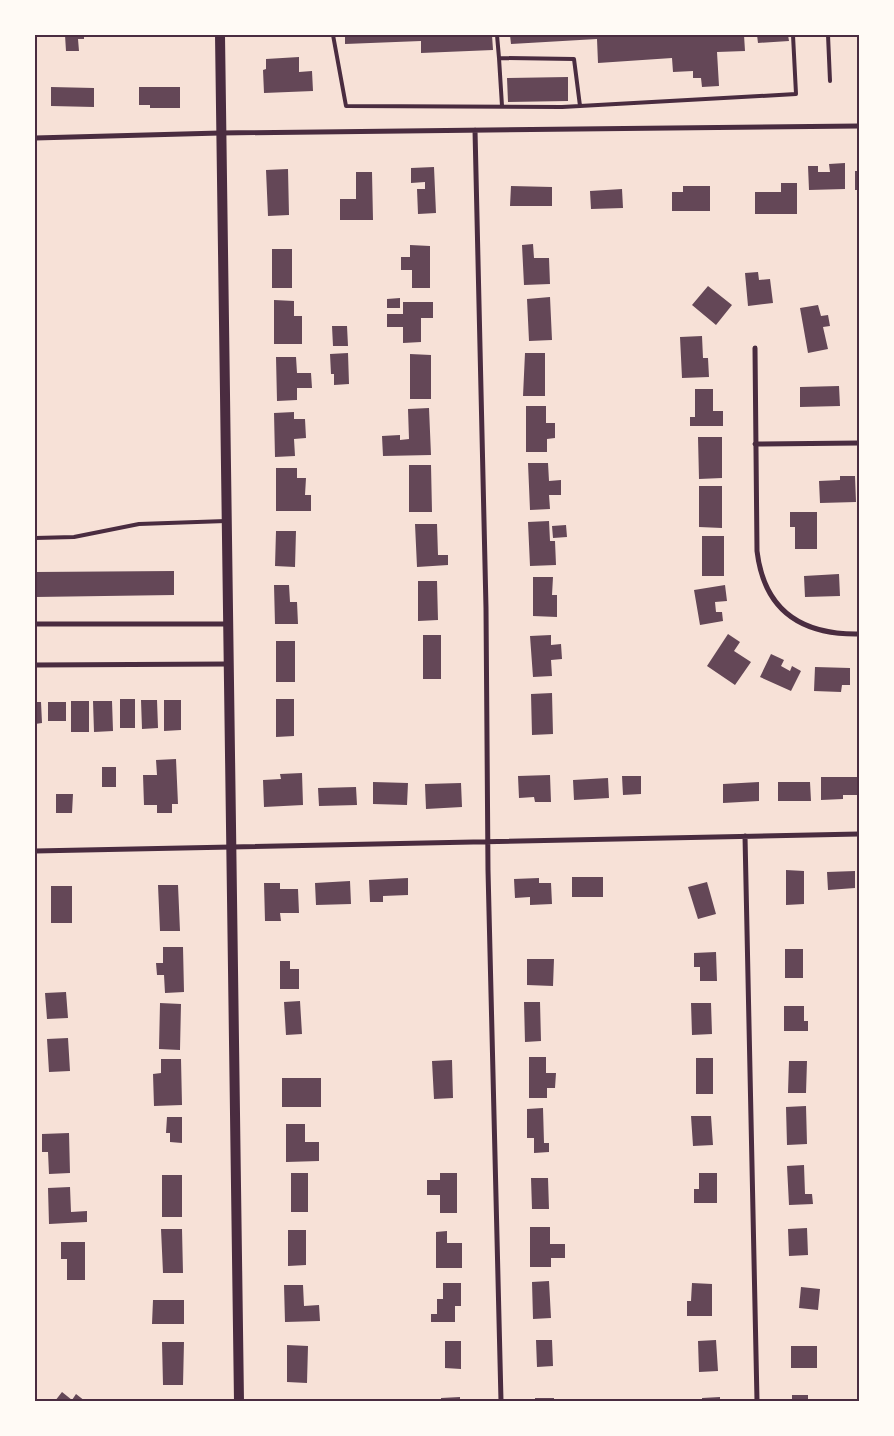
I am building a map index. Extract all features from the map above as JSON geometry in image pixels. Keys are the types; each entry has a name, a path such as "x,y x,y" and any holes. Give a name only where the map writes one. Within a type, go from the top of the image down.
{"main road":[{"path":"220,35 239,1401"}],"street":[{"path":"35,138 220,133 859,126"},
{"path":"475,130 486,608 488,841 501,1401"},
{"path":"755,348 757,551 763,582 776,604 792,618 812,628 830,633 859,634"},
{"path":"755,444 859,442"},
{"path":"35,624 228,624"},
{"path":"35,665 228,664"},
{"path":"35,850 859,834"},
{"path":"745,836 757,1401"}],"lane":[{"path":"332,35 346,106 580,106 796,94 793,35"},
{"path":"497,35 502,106"},
{"path":"828,35 830,81"},
{"path":"499,58 574,59 580,106"},
{"path":"35,538 74,537 139,524 226,520"}],"building":[{"path":"65,35 84,35 84,39 78,39 79,51 66,51"},
{"path":"345,35 492,35 493,50 421,53 421,41 345,44"},
{"path":"510,35 744,35 745,51 717,52 719,86 702,87 701,78 693,78 693,71 673,72 672,58 598,63 597,39 511,44"},
{"path":"757,35 788,35 789,41 758,43"},
{"path":"299,57 299,72 312,71 313,91 264,93 263,70 266,69 266,59"},
{"path":"568,77 568,101 508,102 507,78"},
{"path":"51,87 94,88 94,107 51,106"},
{"path":"139,87 180,87 180,108 150,108 150,105 139,105"},
{"path":"845,163 845,189 809,190 808,166 818,166 818,172 830,172 829,164"},
{"path":"434,167 436,213 418,214 417,189 425,189 425,182 411,183 411,168"},
{"path":"288,169 289,215 268,216 266,170"},
{"path":"855,171 859,171 859,190 855,190"},
{"path":"356,172 372,172 373,220 340,220 340,199 356,199"},
{"path":"781,183 797,183 797,214 755,214 755,192 781,192"},
{"path":"511,186 552,187 552,206 510,206"},
{"path":"683,186 710,186 710,211 672,211 672,192 683,192"},
{"path":"622,189 623,208 591,209 590,191"},
{"path":"533,244 534,258 549,258 550,284 524,285 522,245"},
{"path":"410,245 430,246 430,288 412,288 412,270 401,270 401,257 410,257"},
{"path":"272,249 292,249 292,288 272,288"},
{"path":"758,272 759,280 770,279 773,303 748,306 745,273"},
{"path":"708,286 732,305 716,325 692,305"},
{"path":"550,297 552,340 529,341 527,299"},
{"path":"400,298 400,308 387,308 387,299"},
{"path":"274,300 294,301 294,316 302,316 302,344 274,344"},
{"path":"403,302 433,302 433,318 421,318 421,342 403,343 403,327 387,327 387,314 403,314"},
{"path":"818,305 821,316 828,315 830,326 823,327 828,349 808,353 800,308"},
{"path":"332,326 347,326 348,346 333,346"},
{"path":"702,336 703,358 708,358 709,377 682,378 680,337"},
{"path":"348,353 349,384 334,385 334,374 331,374 330,354"},
{"path":"525,353 545,353 545,396 523,396"},
{"path":"410,354 431,355 431,399 410,399"},
{"path":"276,357 296,357 297,373 311,373 312,388 297,388 297,400 277,401"},
{"path":"839,386 840,406 800,407 800,387"},
{"path":"695,389 713,389 713,411 723,411 723,426 690,426 690,417 695,417"},
{"path":"526,406 546,406 546,423 555,423 555,438 547,439 547,452 526,452"},
{"path":"429,408 431,455 383,456 382,436 400,435 400,440 409,439 408,409"},
{"path":"294,412 294,419 305,419 306,438 294,439 295,456 275,457 274,413"},
{"path":"698,437 722,437 722,478 699,479"},
{"path":"528,463 548,463 549,481 561,480 561,495 549,495 550,509 530,510"},
{"path":"409,465 431,465 432,512 409,512"},
{"path":"276,468 297,468 297,478 306,478 305,495 311,495 311,511 276,511"},
{"path":"840,476 855,476 856,502 820,503 819,481 840,480"},
{"path":"699,486 722,486 722,528 699,527"},
{"path":"790,512 817,512 817,549 795,549 795,527 790,527"},
{"path":"549,521 550,541 555,541 556,565 530,566 528,522"},
{"path":"415,524 437,524 438,555 448,555 448,565 417,567"},
{"path":"566,525 567,537 553,538 552,526"},
{"path":"276,531 296,531 295,567 275,566"},
{"path":"702,536 724,536 724,576 702,576"},
{"path":"174,571 174,595 35,597 35,572"},
{"path":"839,574 840,596 805,597 804,576"},
{"path":"533,577 553,577 552,595 557,595 557,617 533,616"},
{"path":"418,581 437,581 438,620 418,621"},
{"path":"274,585 289,585 290,602 297,602 298,624 275,624"},
{"path":"725,585 727,601 715,602 716,612 722,612 723,621 700,625 694,590"},
{"path":"728,634 740,642 734,651 751,662 735,685 707,666"},
{"path":"423,635 441,635 441,679 423,679"},
{"path":"551,635 551,645 561,644 562,659 551,660 552,676 533,677 530,636"},
{"path":"276,641 295,641 295,682 276,682"},
{"path":"771,654 784,660 781,666 790,671 792,666 801,671 791,691 760,677"},
{"path":"815,667 850,668 850,685 842,685 841,692 814,691"},
{"path":"552,693 553,734 532,735 531,694"},
{"path":"120,699 135,699 135,728 120,728"},
{"path":"276,699 294,699 294,736 276,737"},
{"path":"141,700 157,700 158,728 142,729"},
{"path":"164,700 181,700 181,730 164,731"},
{"path":"71,701 89,701 89,732 71,732"},
{"path":"93,701 112,701 113,731 94,732"},
{"path":"35,702 41,702 42,723 35,724"},
{"path":"48,702 66,702 66,721 48,721"},
{"path":"176,759 178,804 172,804 172,813 157,813 157,805 144,805 143,775 157,775 156,760"},
{"path":"102,767 116,767 116,787 102,787"},
{"path":"302,773 303,805 264,807 263,780 281,779 280,774"},
{"path":"550,775 551,802 535,802 534,797 519,798 518,776"},
{"path":"622,776 641,776 641,794 623,795"},
{"path":"821,777 859,777 859,795 843,795 843,799 821,800"},
{"path":"608,778 609,798 574,800 573,780"},
{"path":"373,782 408,783 407,805 373,804"},
{"path":"759,782 759,801 723,803 723,784"},
{"path":"778,782 810,782 811,801 778,801"},
{"path":"461,783 462,807 426,809 425,784"},
{"path":"356,787 357,805 319,806 318,788"},
{"path":"56,794 73,794 72,813 56,813"},
{"path":"786,870 804,871 804,904 786,905"},
{"path":"855,871 855,888 828,890 827,872"},
{"path":"572,877 603,877 603,897 572,897"},
{"path":"408,878 408,895 383,896 383,902 370,902 369,880"},
{"path":"539,878 539,883 551,883 552,904 530,905 530,897 515,898 514,879"},
{"path":"350,881 351,904 316,905 315,883"},
{"path":"707,882 716,914 698,919 688,887"},
{"path":"264,883 280,883 280,889 298,889 299,913 280,913 281,921 265,921"},
{"path":"158,885 178,885 180,931 160,931"},
{"path":"51,886 72,886 72,923 51,923"},
{"path":"163,947 183,947 184,992 165,993 164,975 157,975 156,963 163,963"},
{"path":"785,949 803,949 803,978 785,978"},
{"path":"716,952 717,981 700,981 700,967 694,967 694,953"},
{"path":"527,959 554,959 553,986 527,985"},
{"path":"280,961 290,961 290,969 299,969 299,989 280,989"},
{"path":"66,992 68,1018 47,1019 45,993"},
{"path":"300,1001 302,1034 286,1035 284,1002"},
{"path":"524,1002 540,1002 541,1041 525,1042"},
{"path":"160,1003 181,1004 180,1050 159,1049"},
{"path":"691,1003 711,1003 712,1034 692,1035"},
{"path":"784,1006 804,1006 804,1021 808,1021 808,1031 784,1031"},
{"path":"68,1038 70,1071 49,1072 47,1039"},
{"path":"529,1057 546,1057 546,1073 556,1073 555,1088 547,1088 547,1098 529,1098"},
{"path":"696,1058 713,1058 713,1094 696,1094"},
{"path":"161,1059 181,1059 182,1105 154,1106 153,1074 161,1073"},
{"path":"452,1060 453,1098 434,1099 432,1061"},
{"path":"789,1061 807,1061 806,1093 788,1093"},
{"path":"282,1078 321,1078 321,1107 282,1107"},
{"path":"806,1106 807,1144 787,1145 786,1107"},
{"path":"543,1108 544,1143 549,1143 549,1152 534,1153 534,1138 527,1138 527,1109"},
{"path":"691,1116 711,1116 713,1145 693,1146"},
{"path":"167,1117 182,1117 182,1143 170,1142 170,1133 166,1133"},
{"path":"286,1124 305,1124 305,1142 319,1142 319,1161 286,1162"},
{"path":"69,1133 70,1173 49,1174 48,1152 42,1152 42,1134"},
{"path":"804,1165 805,1194 812,1194 813,1204 789,1205 787,1166"},
{"path":"291,1173 308,1173 308,1212 291,1212"},
{"path":"440,1173 457,1173 457,1213 440,1213 440,1195 427,1195 427,1180 440,1180"},
{"path":"699,1173 717,1173 717,1203 694,1203 694,1189 699,1189"},
{"path":"162,1175 182,1175 182,1217 162,1217"},
{"path":"531,1178 548,1178 549,1209 532,1209"},
{"path":"70,1187 71,1212 87,1211 87,1222 49,1224 48,1188"},
{"path":"530,1227 550,1227 550,1244 565,1244 565,1258 551,1258 551,1267 530,1267"},
{"path":"807,1228 808,1255 789,1256 788,1229"},
{"path":"161,1229 182,1229 183,1273 163,1273"},
{"path":"288,1230 306,1230 306,1265 288,1266"},
{"path":"447,1231 447,1243 462,1243 462,1268 436,1268 436,1232"},
{"path":"61,1242 85,1242 85,1280 67,1280 67,1259 61,1259"},
{"path":"549,1281 551,1318 533,1319 532,1282"},
{"path":"443,1283 461,1283 461,1306 455,1306 455,1322 431,1322 431,1314 437,1314 437,1299 443,1299"},
{"path":"692,1283 712,1284 712,1316 687,1316 687,1301 691,1301"},
{"path":"284,1285 303,1285 304,1306 319,1305 320,1321 285,1322"},
{"path":"801,1287 820,1289 818,1310 799,1308"},
{"path":"153,1300 184,1300 184,1324 152,1324"},
{"path":"536,1340 552,1340 553,1366 537,1367"},
{"path":"716,1340 718,1371 699,1372 698,1341"},
{"path":"445,1341 461,1341 461,1369 445,1368"},
{"path":"162,1342 184,1342 183,1385 163,1385"},
{"path":"287,1345 308,1346 307,1383 287,1382"},
{"path":"791,1346 817,1346 817,1368 791,1368"},
{"path":"62,1392 72,1400 76,1394 85,1401 55,1401"},
{"path":"792,1395 808,1395 808,1401 792,1401"},
{"path":"460,1397 460,1401 441,1401 441,1398"},
{"path":"720,1397 720,1401 702,1401 702,1398"},
{"path":"535,1398 554,1398 554,1401 535,1401"}]}
